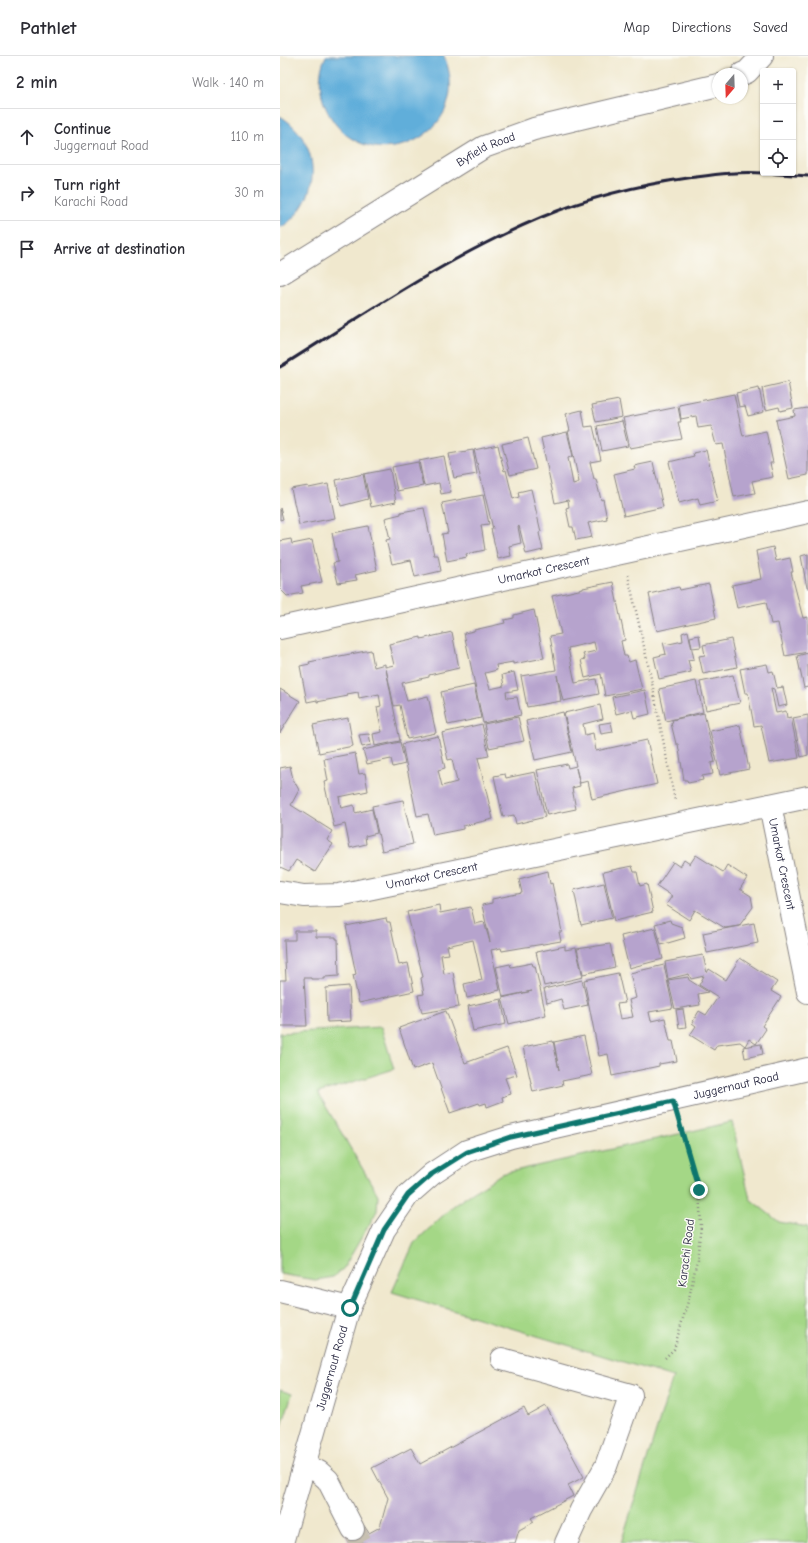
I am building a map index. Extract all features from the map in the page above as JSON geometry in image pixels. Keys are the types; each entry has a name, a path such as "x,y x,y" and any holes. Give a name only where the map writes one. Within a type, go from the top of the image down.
{"street":[{"path":"748,70 762,56"},
{"name":"Byfield Road","path":"280,274 484,147 534,129 712,86"},
{"name":"Umarkot Crescent","path":"280,628 808,512"},
{"name":"Umarkot Crescent","path":"280,892 304,896 339,894 808,797"},
{"name":"Umarkot Crescent","path":"770,805 808,992"},
{"name":"Juggernaut Road","path":"282,1543 350,1308 384,1230 408,1195 432,1174 467,1152 511,1137 808,1069"},
{"path":"280,1291 350,1308"},
{"path":"502,1359 631,1395 606,1466 581,1510 566,1543"},
{"path":"305,1465 319,1472 328,1480 353,1529"}],"path":[{"path":"623,553 651,678 680,824"},
{"name":"Karachi Road","path":"665,1358 674,1349 690,1298 701,1226 699,1190 673,1101"}],"green space":[{"path":"381,1027 394,1069 318,1093 378,1195 377,1211 343,1269 333,1277 315,1280 280,1274 280,1033"},
{"path":"732,1122 750,1199 779,1222 808,1227 808,1543 621,1543 673,1377 392,1292 414,1243 453,1206 501,1174"},
{"path":"280,1390 292,1394 280,1432"}],"water":[{"path":"326,56 444,56 450,85 445,110 431,130 410,142 387,148 363,144 341,131 325,106 320,81 323,62"},
{"path":"280,116 294,127 304,141 310,156 312,172 310,188 304,203 294,217 280,228"}],"building":[{"path":"788,382 793,408 780,411 779,407 766,410 762,388"},
{"path":"759,388 764,412 748,416 745,406 739,407 736,393"},
{"path":"734,394 743,436 766,431 773,463 770,463 773,477 752,481 755,493 734,497 723,444 716,445 711,426 698,428 696,416 681,419 679,405"},
{"path":"619,400 622,417 596,422 592,405"},
{"path":"678,407 681,422 678,422 682,439 630,448 623,418"},
{"path":"808,408 808,475 789,479 776,420 795,416 794,410"},
{"path":"582,410 585,427 593,426 601,460 590,462 601,500 603,499 607,519 588,523 592,537 576,540 573,527 570,527 566,508 569,507 568,500 555,503 541,438 567,432 573,456 568,458 573,484 579,482 568,431 570,431 566,414"},
{"path":"622,421 628,446 602,451 597,426"},
{"path":"528,438 536,469 510,475 502,444"},
{"path":"498,445 513,499 519,497 518,492 531,489 541,532 539,533 543,550 526,554 519,526 521,543 509,546 511,556 498,559 491,529 493,529 474,450"},
{"path":"473,450 477,474 454,478 449,454"},
{"path":"706,450 718,501 700,505 698,498 679,503 669,462 694,456 693,453"},
{"path":"444,456 451,492 441,494 439,483 424,486 419,461"},
{"path":"418,462 423,486 397,491 392,467"},
{"path":"653,462 663,507 624,516 614,474 635,469 634,466"},
{"path":"390,469 396,502 371,507 364,474"},
{"path":"363,474 368,499 341,506 336,480"},
{"path":"328,484 335,518 299,525 291,489 308,486 309,488"},
{"path":"483,495 489,524 481,525 485,550 466,554 467,557 447,561 442,534 448,533 442,503"},
{"path":"280,508 283,519 280,520"},
{"path":"424,508 434,555 438,555 441,571 415,577 411,560 392,564 386,540 390,539 385,518 401,514 401,512"},
{"path":"368,526 377,570 355,575 357,580 338,583 333,563 338,562 332,533"},
{"path":"291,539 292,544 312,540 322,582 301,586 303,593 287,596 280,589 280,541"},
{"path":"773,547 776,561 790,558 793,572 791,572 803,618 808,617 808,652 785,656 778,623 771,624 766,602 737,608 732,585 761,579 756,551"},
{"path":"808,554 808,588 807,588 801,556"},
{"path":"613,582 625,640 621,641 624,656 627,656 629,662 635,660 642,689 605,696 601,674 585,678 581,660 585,659 583,654 596,651 594,642 568,648 575,683 596,679 599,694 563,701 557,675 561,701 527,707 521,676 556,670 550,636 561,634 552,596"},
{"path":"709,584 716,618 657,631 649,594 679,587 680,590"},
{"path":"534,610 544,658 513,664 513,662 496,665 497,670 485,673 490,689 504,686 502,675 514,672 518,690 506,692 507,698 517,697 521,715 483,723 464,633 505,623 504,620 514,618 514,615"},
{"path":"688,631 694,659 688,660 691,672 659,679 654,657 666,654 663,642 669,644 683,641 682,633"},
{"path":"452,632 459,668 402,683 407,701 428,696 436,733 407,739 400,705 394,706 386,669 400,741 375,746 373,734 382,732 377,707 381,706 379,694 359,698 358,692 347,694 348,696 317,702 317,700 307,702 300,666 310,664 309,662 371,650 374,667 385,664 385,667 394,665 389,644"},
{"path":"699,635 701,647 692,648 690,637"},
{"path":"731,639 737,667 703,674 699,656 705,655 703,645"},
{"path":"808,653 808,687 804,688 797,656"},
{"path":"767,664 769,672 773,671 777,688 783,687 787,705 778,707 774,689 771,688 776,713 786,711 787,718 791,717 799,758 769,763 761,725 754,726 748,693 745,693 740,669"},
{"path":"733,675 740,703 706,710 700,682"},
{"path":"696,681 703,712 666,721 659,689"},
{"path":"474,685 481,718 448,725 441,692"},
{"path":"280,689 300,701 280,733"},
{"path":"645,690 650,714 634,718 632,710 616,714 612,697"},
{"path":"600,705 603,719 583,724 585,735 593,733 596,751 647,740 657,784 592,799 588,781 580,783 576,768 580,786 572,788 576,809 547,815 537,770 567,764 568,768 576,766 564,713"},
{"path":"563,712 572,752 535,760 526,721"},
{"path":"704,713 715,762 711,763 713,774 702,776 703,780 688,783 687,780 684,780 678,744 676,744 671,723 673,723 672,720"},
{"path":"808,715 808,755 801,757 793,718"},
{"path":"518,717 524,741 489,748 484,724"},
{"path":"348,718 353,746 319,753 313,725"},
{"path":"611,722 613,732 601,734 599,724"},
{"path":"482,724 489,756 478,758 493,819 463,826 463,829 433,835 428,814 417,816 402,744 438,736 445,768 438,770 442,786 457,782 452,759 448,760 442,733"},
{"path":"740,725 749,769 720,775 710,731"},
{"path":"369,734 371,745 362,747 359,735"},
{"path":"400,742 405,764 393,767 391,759 367,764 363,750"},
{"path":"355,753 359,774 365,773 368,791 339,797 341,808 354,805 355,813 372,809 377,833 365,836 366,844 350,848 345,824 334,827 324,782 328,781 324,759"},
{"path":"290,766 293,779 299,790 291,805 332,831 327,840 333,844 315,872 296,860 289,871 280,867 280,768"},
{"path":"535,772 545,817 516,824 514,815 503,817 494,776 505,774 506,778"},
{"path":"403,800 413,844 382,851 372,806"},
{"path":"696,855 723,872 727,865 747,878 740,889 751,896 753,907 739,926 725,928 695,910 689,920 666,905 672,896 657,886 673,862 680,867 684,860 690,864"},
{"path":"632,866 634,872 637,872 640,886 647,884 653,912 614,921 603,872"},
{"path":"548,871 550,884 552,883 562,932 559,932 561,941 502,951 501,948 491,950 500,990 467,998 464,984 482,980 473,940 447,946 449,954 441,955 444,974 453,972 459,1007 422,1013 418,995 424,994 421,978 423,977 407,912 439,905 440,913 471,907 475,924 484,922 490,942 482,905 492,903 492,899 522,893 519,879"},
{"path":"604,883 612,918 581,925 574,890"},
{"path":"386,918 387,922 390,922 399,965 408,963 414,991 359,1003 353,975 356,974 346,926"},
{"path":"670,920 671,923 682,927 685,938 661,945 655,924"},
{"path":"754,923 758,943 707,953 703,933"},
{"path":"655,928 663,959 629,968 621,936"},
{"path":"295,931 316,931 316,937 336,937 336,939 338,939 339,976 325,977 325,979 304,978 307,1026 280,1026 280,980 286,980 284,940 295,940"},
{"path":"610,944 615,967 583,974 577,949"},
{"path":"565,946 565,950 576,948 583,977 544,986 536,952"},
{"path":"703,955 707,973 709,969 726,980 740,958 777,982 771,991 781,997 762,1026 766,1029 756,1044 749,1039 745,1046 740,1042 717,1045 714,1050 690,1035 696,1026 692,1023 699,1011 706,1015 718,997 699,985 704,976 691,979 689,974 668,979 665,962"},
{"path":"532,963 533,966 535,966 546,1015 509,1024 502,998 532,991 503,997 496,967 510,964 511,967"},
{"path":"664,965 673,1008 649,1012 651,1021 665,1018 670,1041 673,1041 677,1061 612,1076 608,1054 599,1056 584,980 618,973 625,1003 617,1004 620,1019 633,1017 629,1000 636,998 630,973"},
{"path":"688,977 689,980 708,992 698,994 700,1005 675,1009 668,980"},
{"path":"582,980 588,1005 564,1010 561,999 547,1003 544,989"},
{"path":"349,986 351,1021 327,1022 326,988"},
{"path":"501,999 506,1024 473,1031 468,1006"},
{"path":"683,1009 686,1027 679,1028 676,1010"},
{"path":"446,1011 465,1063 507,1048 517,1075 505,1078 511,1094 502,1097 503,1101 487,1107 486,1103 480,1105 479,1103 450,1113 432,1063 413,1070 399,1028"},
{"path":"584,1036 592,1075 562,1081 563,1085 533,1092 523,1047 553,1041 559,1070 554,1042"},
{"path":"761,1044 763,1054 745,1058 743,1047"},
{"path":"546,1406 584,1477 568,1485 573,1496 531,1518 534,1522 519,1530 515,1543 349,1543 345,1534 363,1524 369,1533 380,1527 388,1498 372,1468 411,1448 420,1464 524,1408 528,1416"}],"tunnel":[{"path":"353,1529 361,1543"}],"railway":[{"path":"280,367 408,287 474,249 508,232 559,210 595,198 651,184 716,175 760,173"},
{"path":"796,175 808,176"}],"route":[{"path":"350,1308 384,1230 408,1195 432,1174 467,1152 511,1137 673,1101 699,1190"}]}
